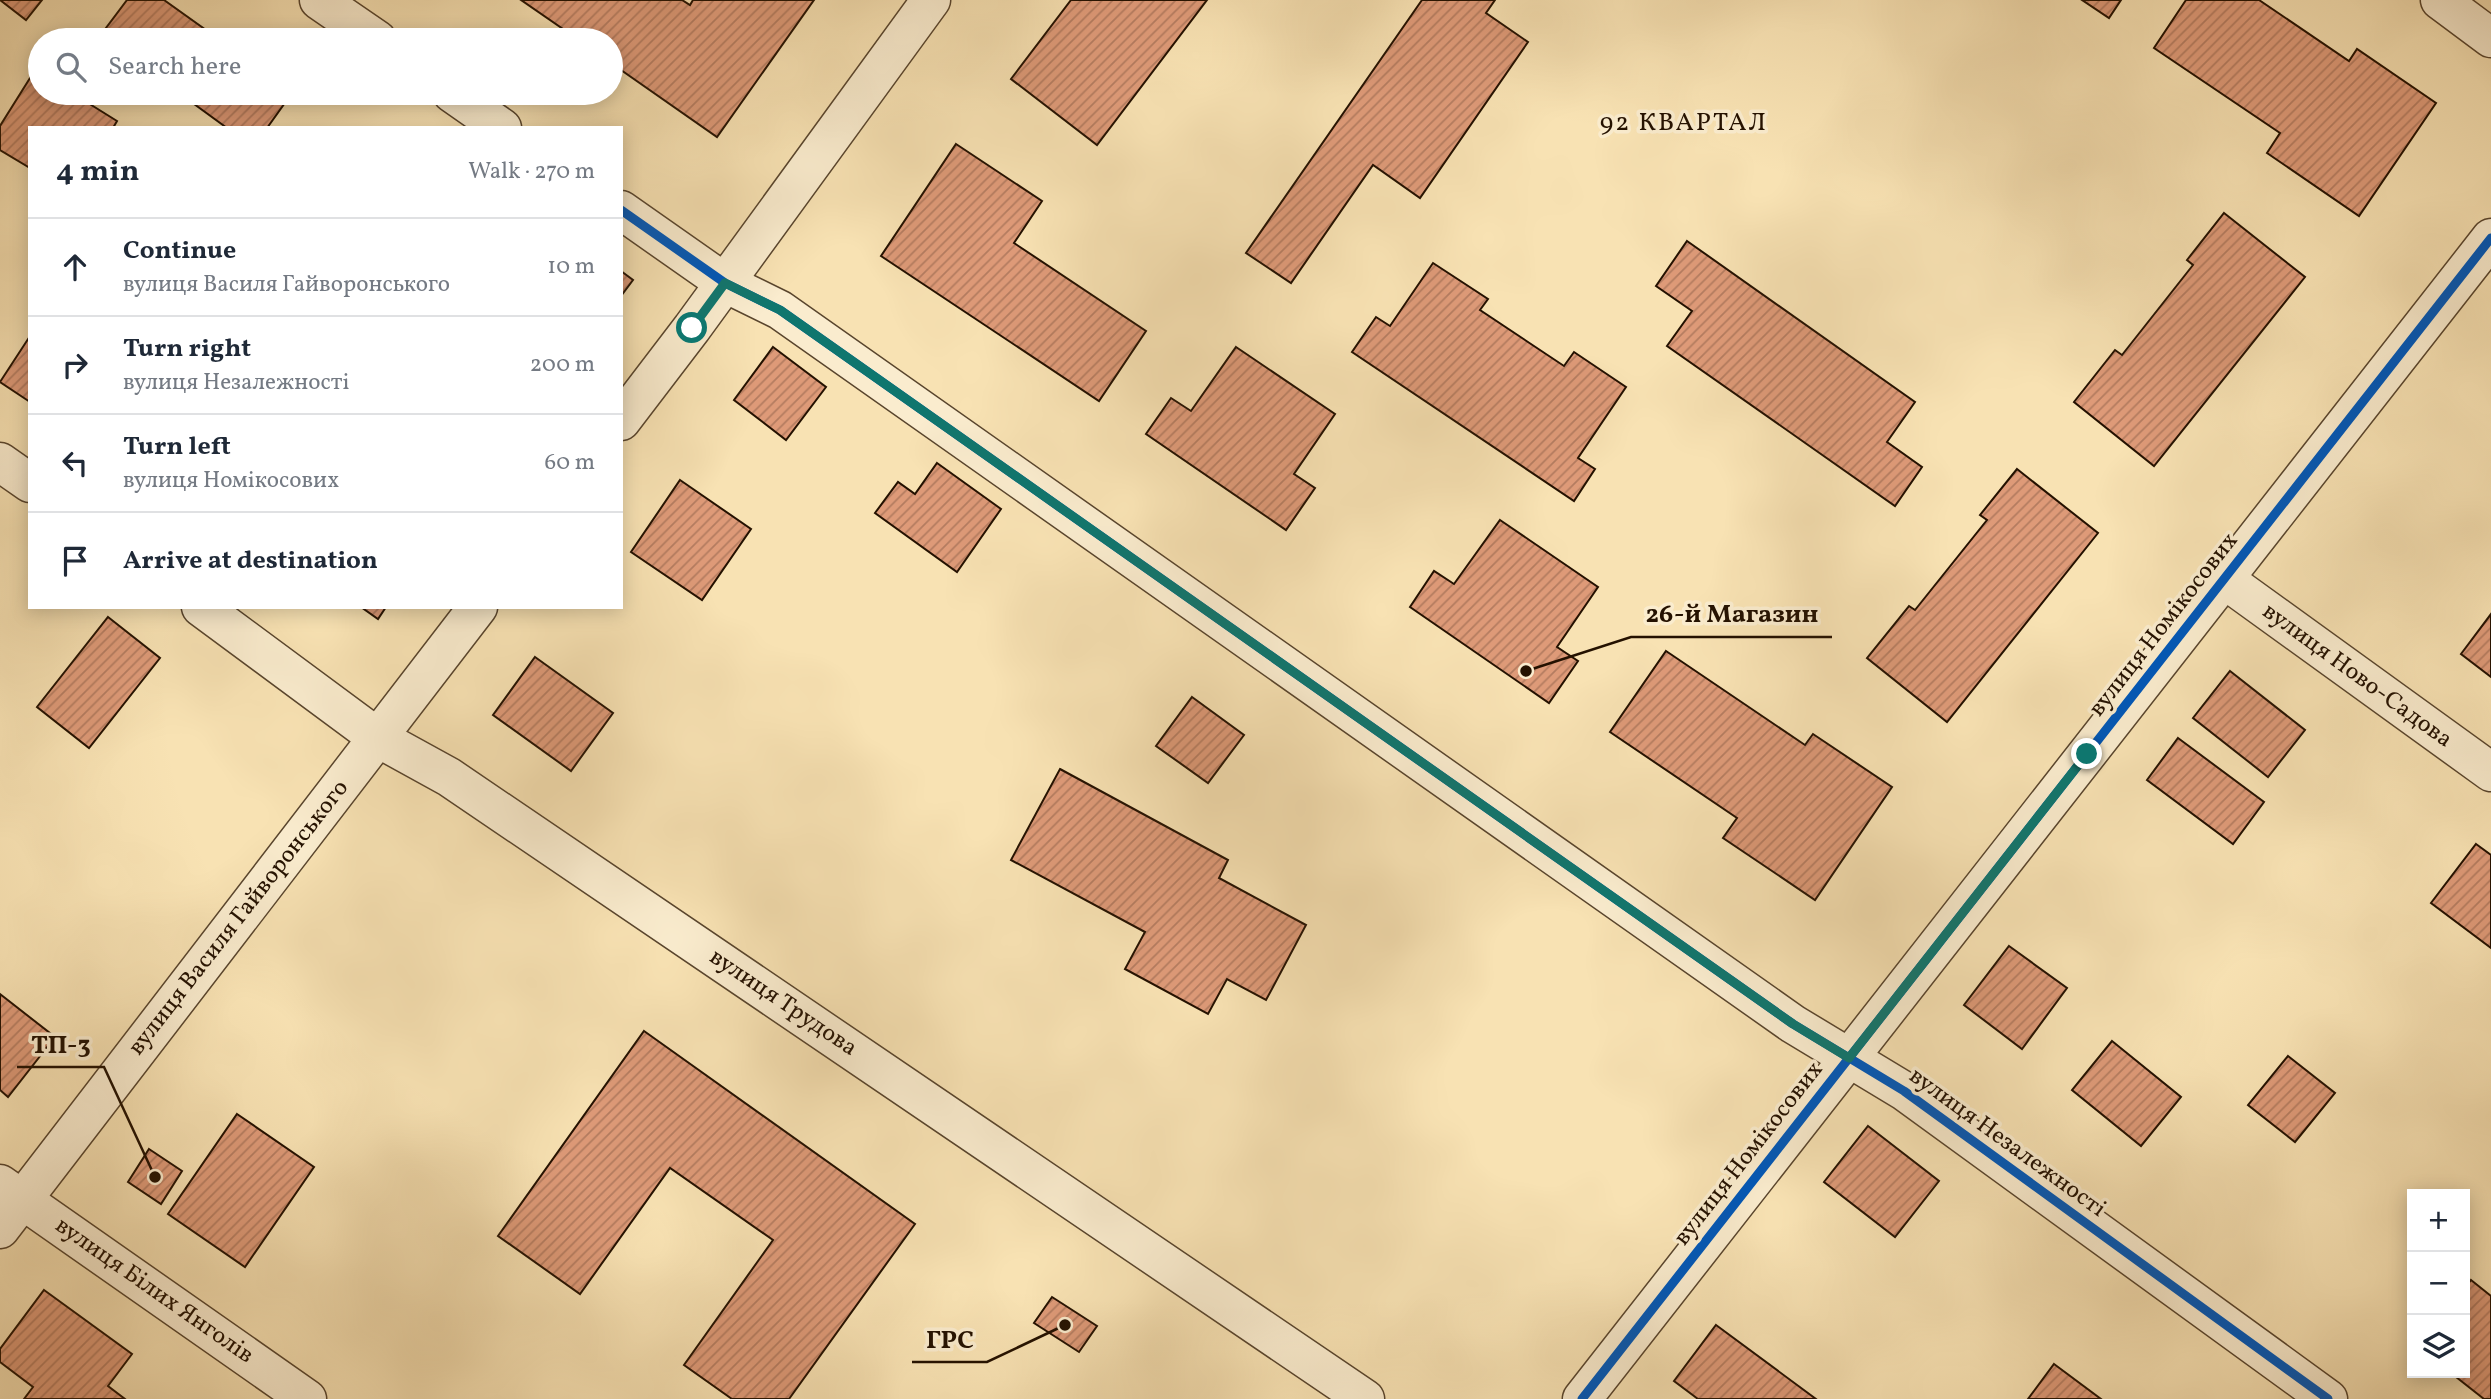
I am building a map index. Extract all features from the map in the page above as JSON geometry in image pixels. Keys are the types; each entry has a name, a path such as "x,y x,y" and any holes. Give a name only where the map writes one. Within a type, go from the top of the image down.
{"street":[{"path":"319,0 360,28"},
{"path":"623,418 931,0"},
{"path":"2440,0 2491,38"},
{"path":"469,105 499,126"},
{"name":"вулиця Незалежності","path":"623,211 725,283 780,310 1793,1024 1904,1091 2328,1399"},
{"name":"вулиця Номікосових","path":"1582,1399 2491,238"},
{"path":"0,462 28,482"},
{"name":"вулиця Ново-Садова","path":"2224,579 2491,772"},
{"name":"вулиця Трудова","path":"204,609 378,738 449,777 1365,1399"},
{"name":"вулиця Василя Гайворонського","path":"0,1229 11,1192 378,738 476,609"},
{"name":"вулиця Білих Янголів","path":"11,1192 307,1399"}],"building":[{"path":"0,0 42,0 26,20"},
{"path":"127,0 164,0 203,28 106,28"},
{"path":"521,0 682,0 690,5 693,0 814,0 717,137 623,71 623,28 562,28"},
{"path":"1071,0 1207,0 1097,145 1011,79"},
{"path":"1422,0 1495,0 1486,13 1528,42 1420,198 1373,165 1291,283 1246,253"},
{"path":"2082,0 2121,0 2109,18"},
{"path":"2186,0 2259,0 2349,61 2357,49 2436,103 2359,216 2267,153 2280,133 2154,48"},
{"path":"28,81 28,105 91,105 117,121 114,126 28,126 28,167 0,150 0,126"},
{"path":"195,105 283,105 268,126 224,126"},
{"path":"956,144 1042,201 1014,243 1146,331 1099,401 881,256"},
{"path":"2224,213 2305,277 2154,466 2074,402 2115,350 2122,355 2193,265 2187,260"},
{"path":"1687,241 1915,402 1887,442 1922,467 1895,506 1667,346 1692,311 1656,286"},
{"path":"1433,263 1488,299 1480,310 1564,366 1574,352 1626,387 1578,458 1595,469 1574,501 1352,352 1376,317 1390,326"},
{"path":"623,272 633,280 623,293"},
{"path":"28,339 28,401 0,382"},
{"path":"773,347 826,387 786,440 734,400"},
{"path":"1236,347 1335,414 1294,474 1315,488 1286,530 1146,434 1171,398 1191,411"},
{"path":"937,463 1001,509 957,572 875,513 898,482 915,494"},
{"path":"2017,469 2098,533 1947,722 1867,658 1909,606 1915,610 1987,520 1980,515"},
{"path":"680,480 751,529 702,600 631,552"},
{"path":"1500,520 1598,587 1557,647 1578,661 1549,703 1410,607 1434,571 1454,584"},
{"path":"364,609 385,609 378,619"},
{"path":"2491,614 2491,677 2461,654"},
{"path":"108,617 160,658 89,748 37,707"},
{"path":"1666,651 1805,745 1813,734 1892,787 1815,900 1723,838 1737,818 1610,732"},
{"path":"535,657 613,713 571,771 493,715"},
{"path":"2230,671 2305,730 2268,777 2193,718"},
{"path":"1192,697 1244,735 1208,783 1156,746"},
{"path":"2178,738 2264,802 2233,844 2147,780"},
{"path":"1060,769 1228,860 1219,878 1306,925 1266,1000 1227,979 1208,1014 1125,969 1145,932 1011,860"},
{"path":"2476,844 2491,855 2491,948 2431,903"},
{"path":"2009,946 2067,988 2022,1049 1964,1005"},
{"path":"0,994 55,1037 8,1097 0,1090"},
{"path":"644,1031 915,1224 789,1399 732,1399 684,1365 773,1240 670,1168 580,1294 498,1236"},
{"path":"2112,1041 2181,1097 2141,1146 2072,1090"},
{"path":"2288,1056 2335,1093 2295,1142 2248,1105"},
{"path":"237,1114 314,1167 245,1267 168,1214"},
{"path":"1868,1126 1939,1181 1895,1237 1824,1182"},
{"path":"149,1149 182,1171 161,1204 128,1182"},
{"path":"2470,1281 2491,1296 2491,1399 2484,1399 2457,1378 2470,1378"},
{"path":"44,1290 132,1354 108,1386 125,1399 24,1399 33,1387 0,1362 0,1349"},
{"path":"1052,1297 1097,1326 1079,1352 1034,1323"},
{"path":"1716,1325 1816,1399 1698,1399 1674,1381"},
{"path":"2054,1364 2101,1399 2028,1399"}],"cycle path":[{"path":"623,211 725,283 780,310 1793,1024 1904,1091 2328,1399"},
{"path":"1582,1399 2491,238"}],"place":[{"name":"26-й Магазин","path":"1526,671"},
{"name":"ТП-3","path":"155,1177"},
{"name":"ГРС","path":"1065,1325"}],"district":[{"name":"92 КВАРТАЛ","path":"1684,123"}],"route":[{"path":"692,328 725,283 780,310 1793,1024 1849,1058 2087,754"}]}
